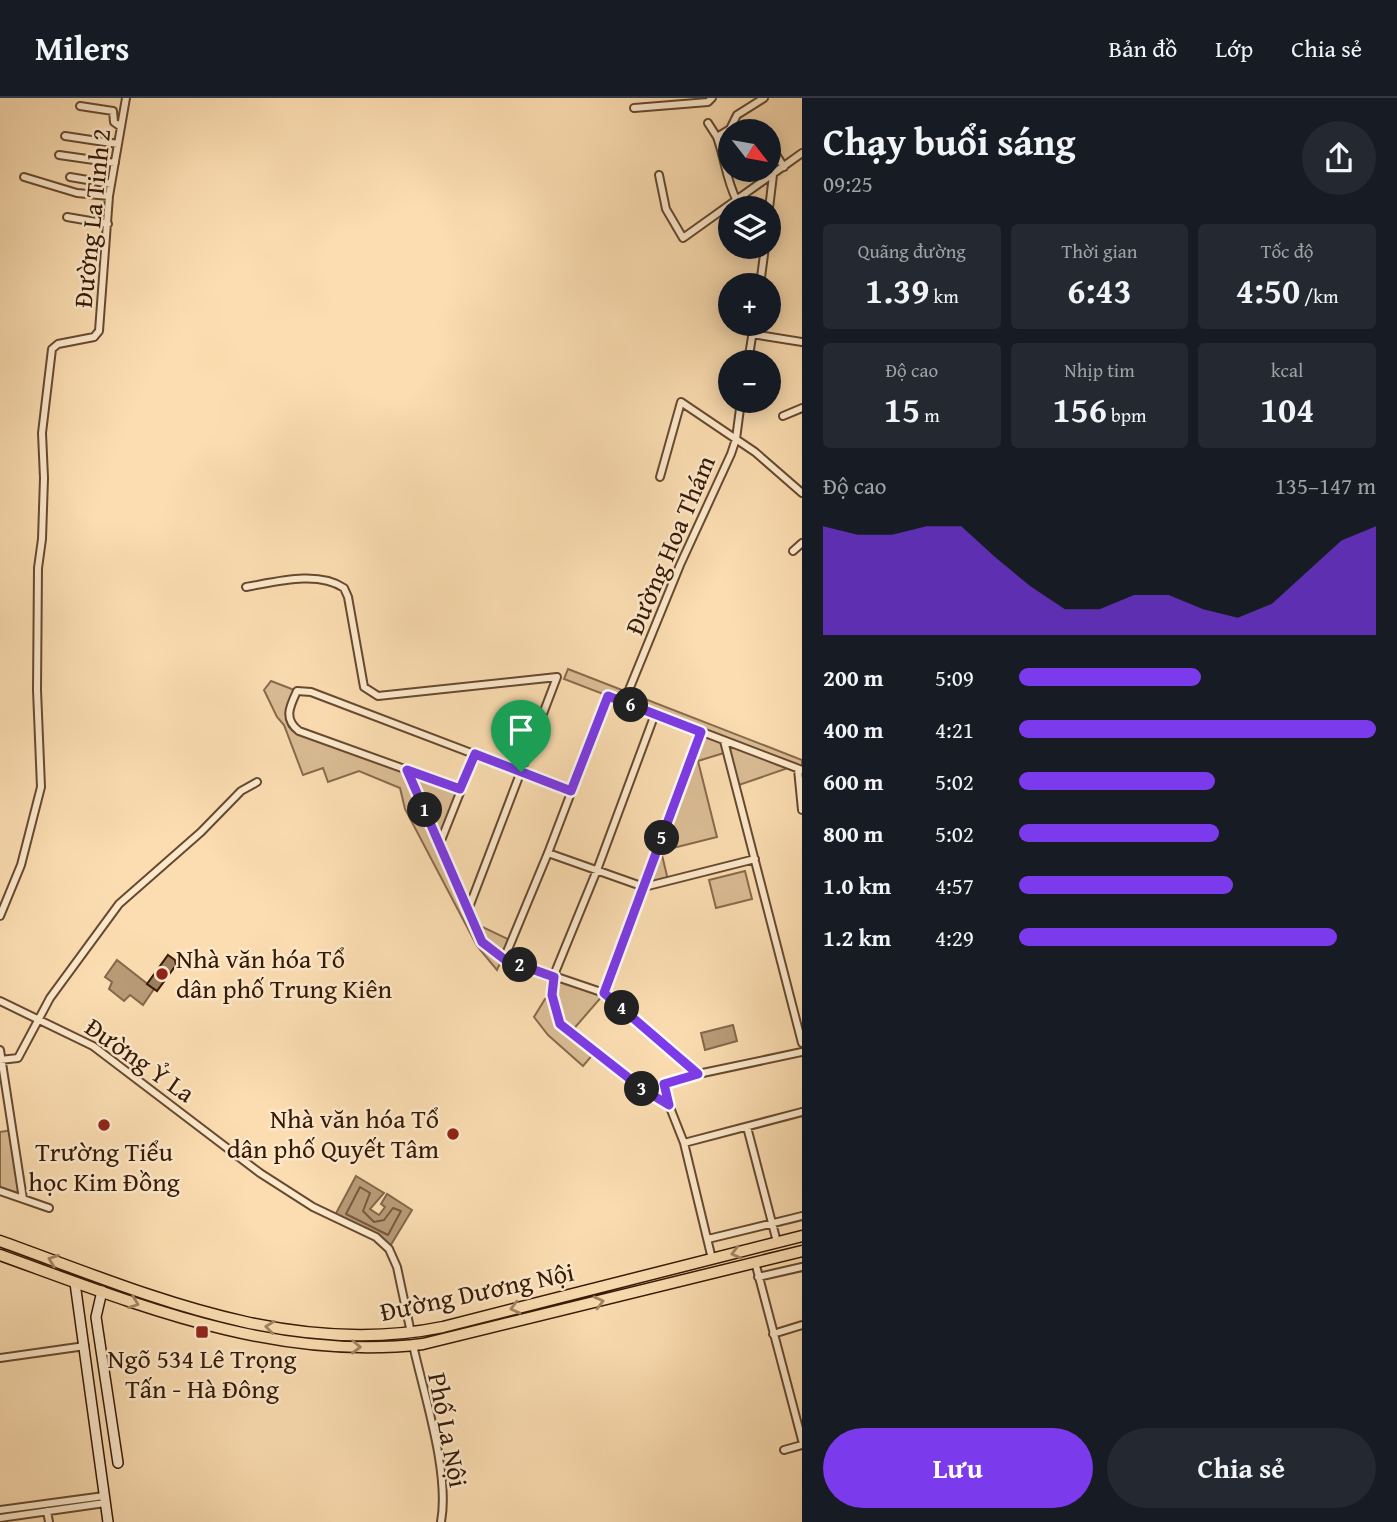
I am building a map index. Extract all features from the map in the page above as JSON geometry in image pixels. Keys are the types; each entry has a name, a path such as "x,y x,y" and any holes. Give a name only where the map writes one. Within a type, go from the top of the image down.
{"main road":[{"name":"Đường Dương Nội","path":"0,1241 184,1307 232,1320 330,1336 411,1333 802,1236"},
{"name":"Đường Dương Nội","path":"0,1255 181,1319 247,1335 351,1347 413,1345 802,1251"},
{"path":"75,1283 108,1522"},
{"path":"102,1291 96,1317 118,1462"},
{"path":"411,1333 413,1345"},
{"path":"85,1346 99,1344"}],"street":[{"name":"Đường La Tinh 2","path":"0,916 21,865 41,787 37,691 38,568 44,478 42,432 51,349 58,344 94,337 99,331 109,196 126,98"},
{"path":"634,108 708,102 712,98"},
{"path":"717,137 730,129 737,116 764,98"},
{"path":"80,106 113,111 114,122 121,127"},
{"path":"708,123 717,137 725,161 727,183 734,196"},
{"path":"65,136 118,144"},
{"path":"781,169 802,153"},
{"path":"59,155 115,163"},
{"path":"781,162 784,167"},
{"path":"659,175 666,210 683,239 718,214"},
{"path":"24,177 77,193 109,196"},
{"path":"71,177 111,184"},
{"path":"744,196 764,182"},
{"path":"67,217 108,224"},
{"path":"764,336 802,342"},
{"path":"660,477 681,402 736,439 802,493"},
{"path":"783,415 802,408"},
{"name":"Đường Hoa Thám","path":"624,702 736,439 739,413"},
{"path":"796,486 802,479"},
{"path":"793,551 802,543"},
{"path":"246,587 302,579 323,580 344,588 348,597 364,687 378,696 557,677 468,910"},
{"path":"460,789 299,731 292,726 288,710 297,691 311,692 571,791"},
{"path":"504,959 608,696 800,770 802,785 799,800 802,810"},
{"path":"655,714 597,870 558,965 552,995 560,1024 644,1090 669,1105"},
{"path":"604,993 701,732"},
{"path":"724,741 802,1043"},
{"path":"440,843 475,754"},
{"path":"407,770 482,942 504,959 604,993 698,1074"},
{"path":"1,1059 18,1058 50,998 119,904 201,832 241,791 257,782"},
{"path":"548,853 644,887 755,859"},
{"path":"558,965 565,981"},
{"name":"Đường Ỷ La","path":"0,1001 93,1046 266,1178 313,1207 376,1237 389,1249 397,1267 411,1333"},
{"path":"0,1050 23,1199"},
{"path":"644,1090 698,1074 802,1052"},
{"path":"664,1084 684,1143 712,1259"},
{"path":"684,1143 802,1112"},
{"path":"747,1127 777,1242"},
{"path":"0,1191 49,1208"},
{"path":"708,1239 802,1216"},
{"path":"755,1262 802,1443 784,1450"},
{"path":"758,1277 802,1268"},
{"path":"774,1334 802,1325"},
{"name":"Phố La Nội","path":"413,1345 438,1453 443,1507 441,1522"},
{"path":"0,1358 85,1346"},
{"path":"0,1510 105,1499"},
{"path":"0,1518 105,1499"},
{"path":"47,1511 49,1522"}],"shaded area":[{"path":"568,669 802,760 802,770 724,741 727,752 698,761 717,837 661,851 668,880 645,886 702,732 564,679"},
{"path":"271,681 297,691 286,709 289,727 405,772 465,911 474,923 510,940 497,970 477,946 405,809 400,788 359,771 328,782 323,768 303,775 284,725 277,717 264,690"},
{"path":"725,742 791,767 736,786"},
{"path":"407,770 460,789 440,842"},
{"path":"745,871 752,899 716,908 709,880"},
{"path":"554,977 604,994 571,1032 558,1014"},
{"path":"552,995 559,1024 595,1052 583,1066 548,1035 534,1017 545,999"},
{"path":"13,1130 22,1198 0,1191 0,1132"}],"water":[{"path":"117,960 154,989 143,1005 130,995 124,1001 109,989 112,982 105,977"},
{"path":"733,1025 737,1041 705,1050 701,1033"},
{"path":"356,1176 384,1193 370,1209 379,1215 385,1207 381,1204 387,1194 412,1210 389,1248 376,1237 334,1217"}],"building":[{"name":"Nhà văn hóa Tổ dân phố Trung Kiên","path":"168,955 175,960 176,965 157,991 147,984"}],"place":[{"name":"Nhà văn hóa Tổ dân phố Trung Kiên","path":"162,974"},
{"name":"Trường Tiểu học Kim Đồng","path":"104,1125"},
{"name":"Nhà văn hóa Tổ dân phố Quyết Tâm","path":"453,1134"},
{"name":"Ngõ 534 Lê Trọng Tấn - Hà Đông","path":"202,1332"}],"route":[{"path":"608,696 701,732 604,993 698,1074 664,1084 669,1105 644,1090 560,1024 552,995 554,977 504,959 482,942 407,770 460,789 475,754 521,772 571,791 608,696"}]}
